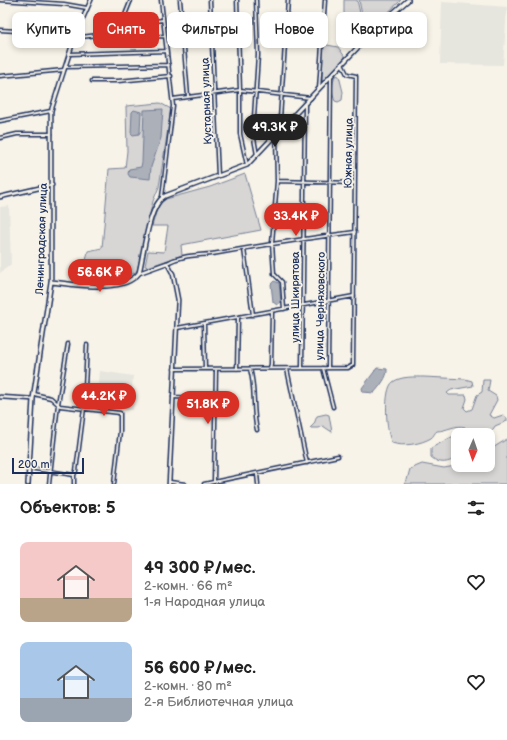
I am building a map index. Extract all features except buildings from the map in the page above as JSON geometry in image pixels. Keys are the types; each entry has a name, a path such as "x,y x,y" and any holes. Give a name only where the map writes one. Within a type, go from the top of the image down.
{"main road":[{"path":"51,282 117,285 131,281 140,273 155,206 162,197 247,165 278,135 388,16 408,0"},
{"name":"Ленинградская улица","path":"28,484 33,399 51,282"}],"street":[{"path":"0,0 64,4 87,8"},
{"name":"Ленинградская улица","path":"85,13 91,0"},
{"path":"126,12 131,0"},
{"path":"161,0 173,99 162,197"},
{"path":"180,0 188,96"},
{"name":"Кустарная улица","path":"210,0 218,177"},
{"path":"237,0 240,134 247,165"},
{"path":"256,0 258,55 253,133 257,156"},
{"path":"284,309 282,282 274,275 272,243 288,0"},
{"path":"319,90 325,0"},
{"path":"159,20 163,20"},
{"path":"0,30 12,31"},
{"path":"159,36 165,36"},
{"name":"Ленинградская улица","path":"51,282 51,111 71,48"},
{"path":"69,54 167,51"},
{"name":"Южная улица","path":"328,368 348,368 354,363 356,76 347,74 342,64"},
{"path":"0,76 64,68 169,65"},
{"path":"92,81 118,81 171,76"},
{"name":"улица Черняховского","path":"328,368 331,76"},
{"path":"173,99 240,90 312,98"},
{"name":"улица Шкирятова","path":"302,368 305,105"},
{"path":"0,121 51,111"},
{"path":"0,138 17,134 51,134"},
{"path":"277,181 355,183"},
{"path":"0,197 52,185"},
{"path":"140,273 162,263 168,263 185,257 272,243 356,232"},
{"path":"244,248 253,315"},
{"path":"168,263 171,267 176,290 177,328 169,483 185,484"},
{"path":"177,328 354,296"},
{"path":"270,368 272,312"},
{"path":"237,368 238,318"},
{"path":"204,324 205,369"},
{"path":"49,484 58,404 68,344"},
{"path":"74,484 84,408 86,346"},
{"path":"250,368 255,396 254,416 257,430"},
{"path":"287,368 307,463"},
{"name":"улица Черняховского","path":"324,368 333,408"},
{"path":"174,369 328,368"},
{"path":"214,482 216,369"},
{"path":"34,394 52,398 60,406 117,412 120,414 120,431 114,484"},
{"path":"0,397 33,399"},
{"path":"173,397 215,399"},
{"path":"204,484 338,456"},
{"path":"29,468 74,475"},
{"path":"257,474 258,484"}],"shaded area":[{"path":"344,0 357,0 360,12 344,12"},
{"path":"359,0 401,0 389,12 362,12"},
{"path":"442,2 507,7 503,65 440,64"},
{"path":"328,45 336,47 345,57 325,81 322,82 323,48 328,48"},
{"path":"336,75 339,76 343,92 342,100 338,102 335,101 333,95 333,81"},
{"path":"160,103 171,109 159,187 153,201 137,271 124,279 99,281 100,273 98,266 86,261 88,251 102,248 109,169 125,168 127,151 126,106"},
{"path":"163,109 161,138 151,167 150,179 130,177 128,174 129,169 141,167 144,110"},
{"path":"134,110 141,112 140,132 139,134 133,135 131,133 132,112"},
{"path":"245,174 261,230 181,245 182,255 148,267 145,266 148,251 164,252 168,226 152,226 157,209 161,203 166,199 210,187"},
{"path":"9,206 11,264 0,273 0,207"},
{"path":"274,281 279,283 281,302 277,305 273,302 271,284"},
{"path":"377,368 387,369 385,379 374,393 363,392 362,388"},
{"path":"100,371 133,376 132,389 135,390 133,410 126,410 126,406 97,403 99,397"},
{"path":"408,377 465,379 472,381 473,386 451,390 447,393 449,395 466,395 467,399 464,408 467,411 472,409 477,395 482,392 483,380 490,380 488,391 496,396 497,400 489,415 494,418 503,415 507,418 507,421 494,428 464,428 458,426 437,431 427,440 407,445 392,443 388,430 386,411 388,393 393,382"},
{"path":"326,414 329,415 332,432 323,426 319,428 310,428 314,424 317,416"},
{"path":"451,437 451,461 441,462 434,460 431,457 431,448"},
{"path":"507,439 507,484 404,484 407,480 410,469 422,464 444,468 451,467 451,472 495,472 495,447"}]}
